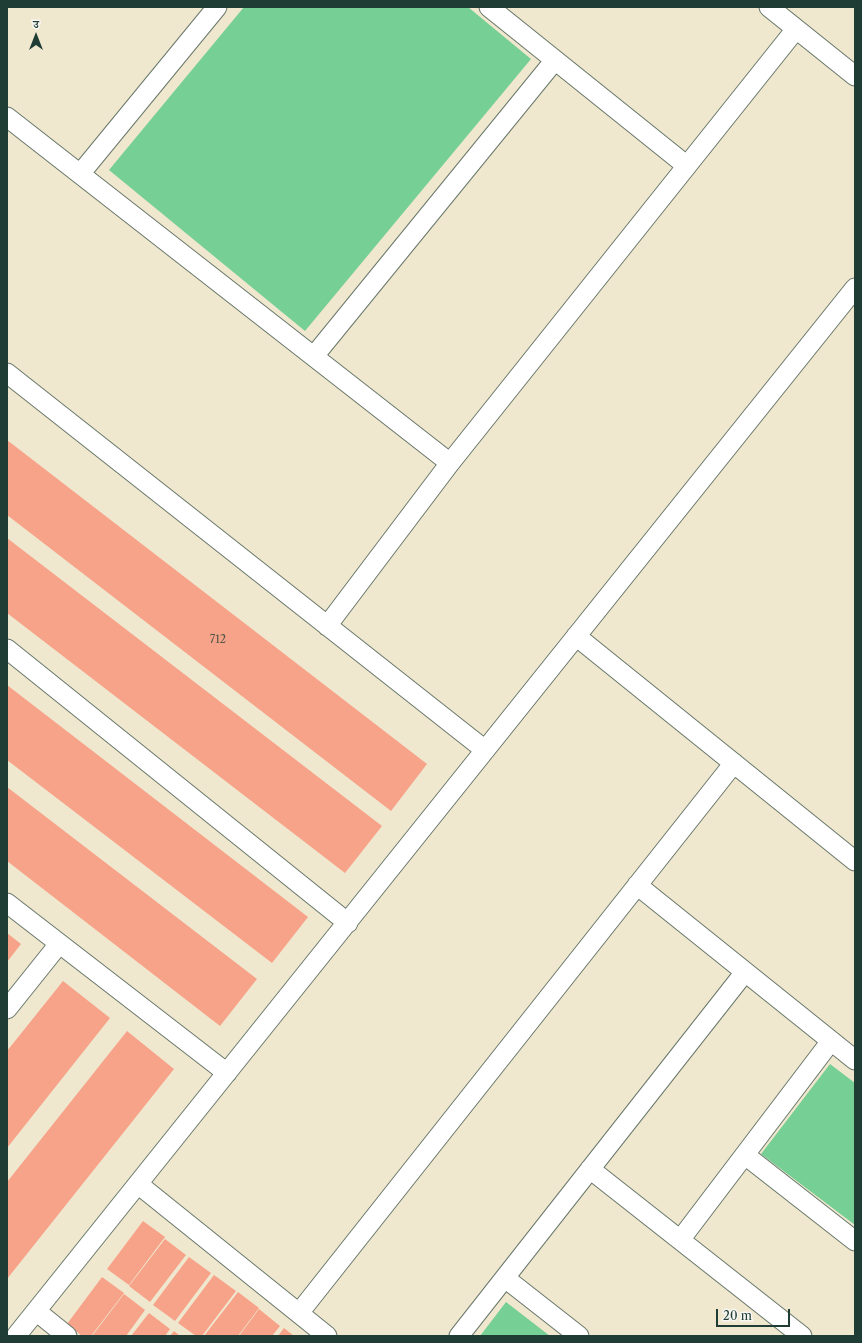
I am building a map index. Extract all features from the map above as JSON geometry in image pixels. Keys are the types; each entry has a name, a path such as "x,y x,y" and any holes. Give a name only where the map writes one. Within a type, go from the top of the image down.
{"street":[{"path":"80,174 217,7"},
{"path":"489,7 687,166"},
{"path":"769,7 855,76"},
{"path":"327,626 450,463 796,29"},
{"path":"314,356 555,60"},
{"path":"7,117 450,463"},
{"path":"16,1336 855,288"},
{"path":"7,373 485,750"},
{"path":"576,636 855,861"},
{"path":"7,649 348,923"},
{"path":"299,1313 734,763"},
{"path":"637,884 855,1060"},
{"path":"7,903 227,1074"},
{"path":"7,1008 59,944"},
{"path":"459,1336 745,972"},
{"path":"680,1240 831,1041"},
{"path":"745,1155 855,1241"},
{"path":"590,1169 802,1336"},
{"path":"138,1184 327,1336"},
{"path":"505,1278 579,1336"},
{"path":"36,1311 67,1336"}],"green space":[{"path":"244,7 468,7 531,59 305,331 109,170"},
{"path":"830,1064 855,1083 855,1225 761,1154"},
{"path":"506,1302 550,1336 480,1336"}],"building":[{"path":"7,440 427,764 391,811 7,515"},
{"path":"7,538 382,826 345,873 7,613"},
{"path":"7,685 308,917 272,963 7,760"},
{"path":"7,787 257,979 220,1026 7,861"},
{"path":"7,933 21,944 7,962"},
{"path":"63,981 110,1018 7,1148 7,1051"},
{"path":"127,1031 174,1069 7,1279 7,1182"},
{"path":"143,1221 165,1237 129,1285 107,1269"},
{"path":"165,1239 186,1255 150,1302 129,1286"},
{"path":"189,1257 211,1273 175,1321 153,1305"},
{"path":"214,1275 236,1291 202,1336 196,1336 178,1323"},
{"path":"102,1277 124,1293 91,1336 82,1336 67,1324"},
{"path":"238,1292 259,1308 238,1336 204,1336"},
{"path":"124,1294 145,1310 126,1336 92,1336"},
{"path":"259,1309 280,1326 272,1336 239,1336"},
{"path":"149,1313 170,1329 165,1336 131,1336"},
{"path":"284,1328 294,1336 278,1336"},
{"path":"174,1331 180,1336 170,1336"}]}
